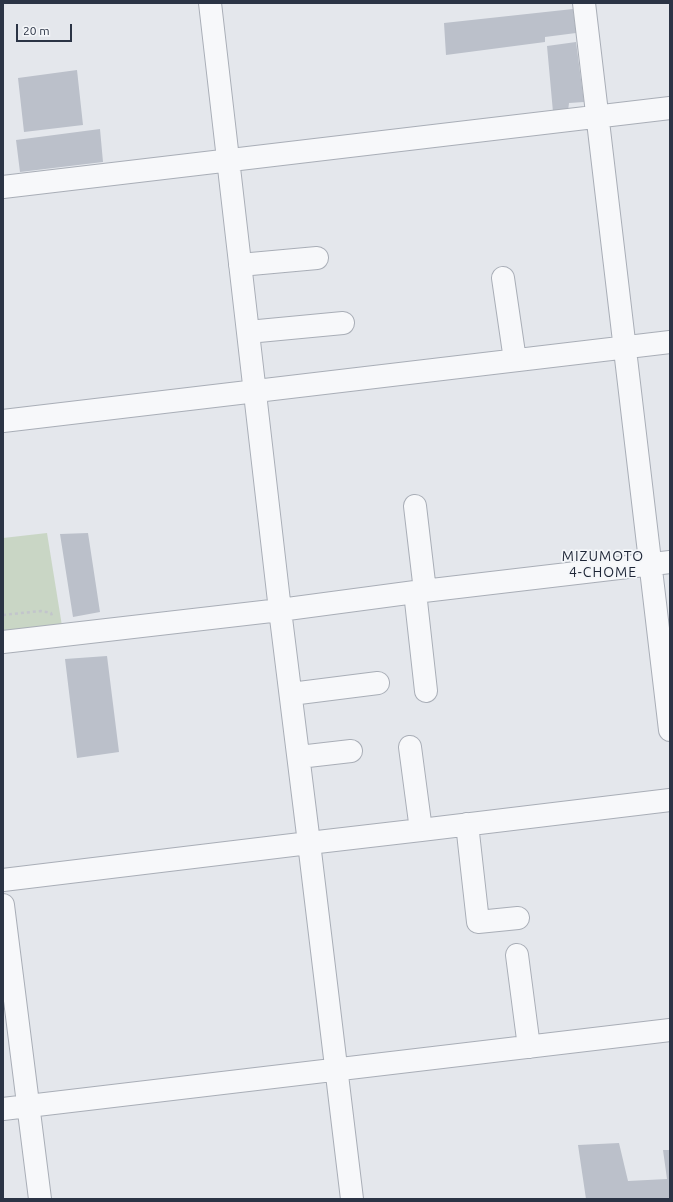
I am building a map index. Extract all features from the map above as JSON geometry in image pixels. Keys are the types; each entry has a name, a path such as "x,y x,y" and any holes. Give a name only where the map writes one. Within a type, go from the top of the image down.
{"street":[{"path":"210,3 280,610 352,1199"},
{"path":"584,3 624,348 660,564 670,730"},
{"path":"3,187 670,108"},
{"path":"240,265 317,258"},
{"path":"503,278 515,360"},
{"path":"248,332 343,323"},
{"path":"3,421 670,342"},
{"path":"415,506 426,691"},
{"path":"3,642 280,610 420,591 660,564"},
{"path":"291,694 378,683"},
{"path":"410,747 421,830"},
{"path":"299,757 352,751"},
{"path":"3,880 670,800"},
{"path":"467,824 478,922 518,918"},
{"path":"3,905 40,1199"},
{"path":"517,955 529,1047"},
{"path":"3,1109 670,1030"}],"green space":[{"path":"47,533 62,626 3,634 3,538"}],"building":[{"path":"573,9 576,33 545,37 545,42 446,55 444,23"},
{"path":"576,42 584,102 569,103 568,111 553,112 547,46"},
{"path":"77,70 83,125 24,132 18,78"},
{"path":"100,129 103,162 20,172 16,140"},
{"path":"88,533 100,612 73,617 60,534"},
{"path":"107,656 119,752 77,758 65,659"},
{"path":"619,1143 628,1181 667,1179 663,1150 670,1150 670,1199 586,1199 578,1145"}],"district":[{"name":"MIZUMOTO 4-CHOME","path":"603,564"}]}
